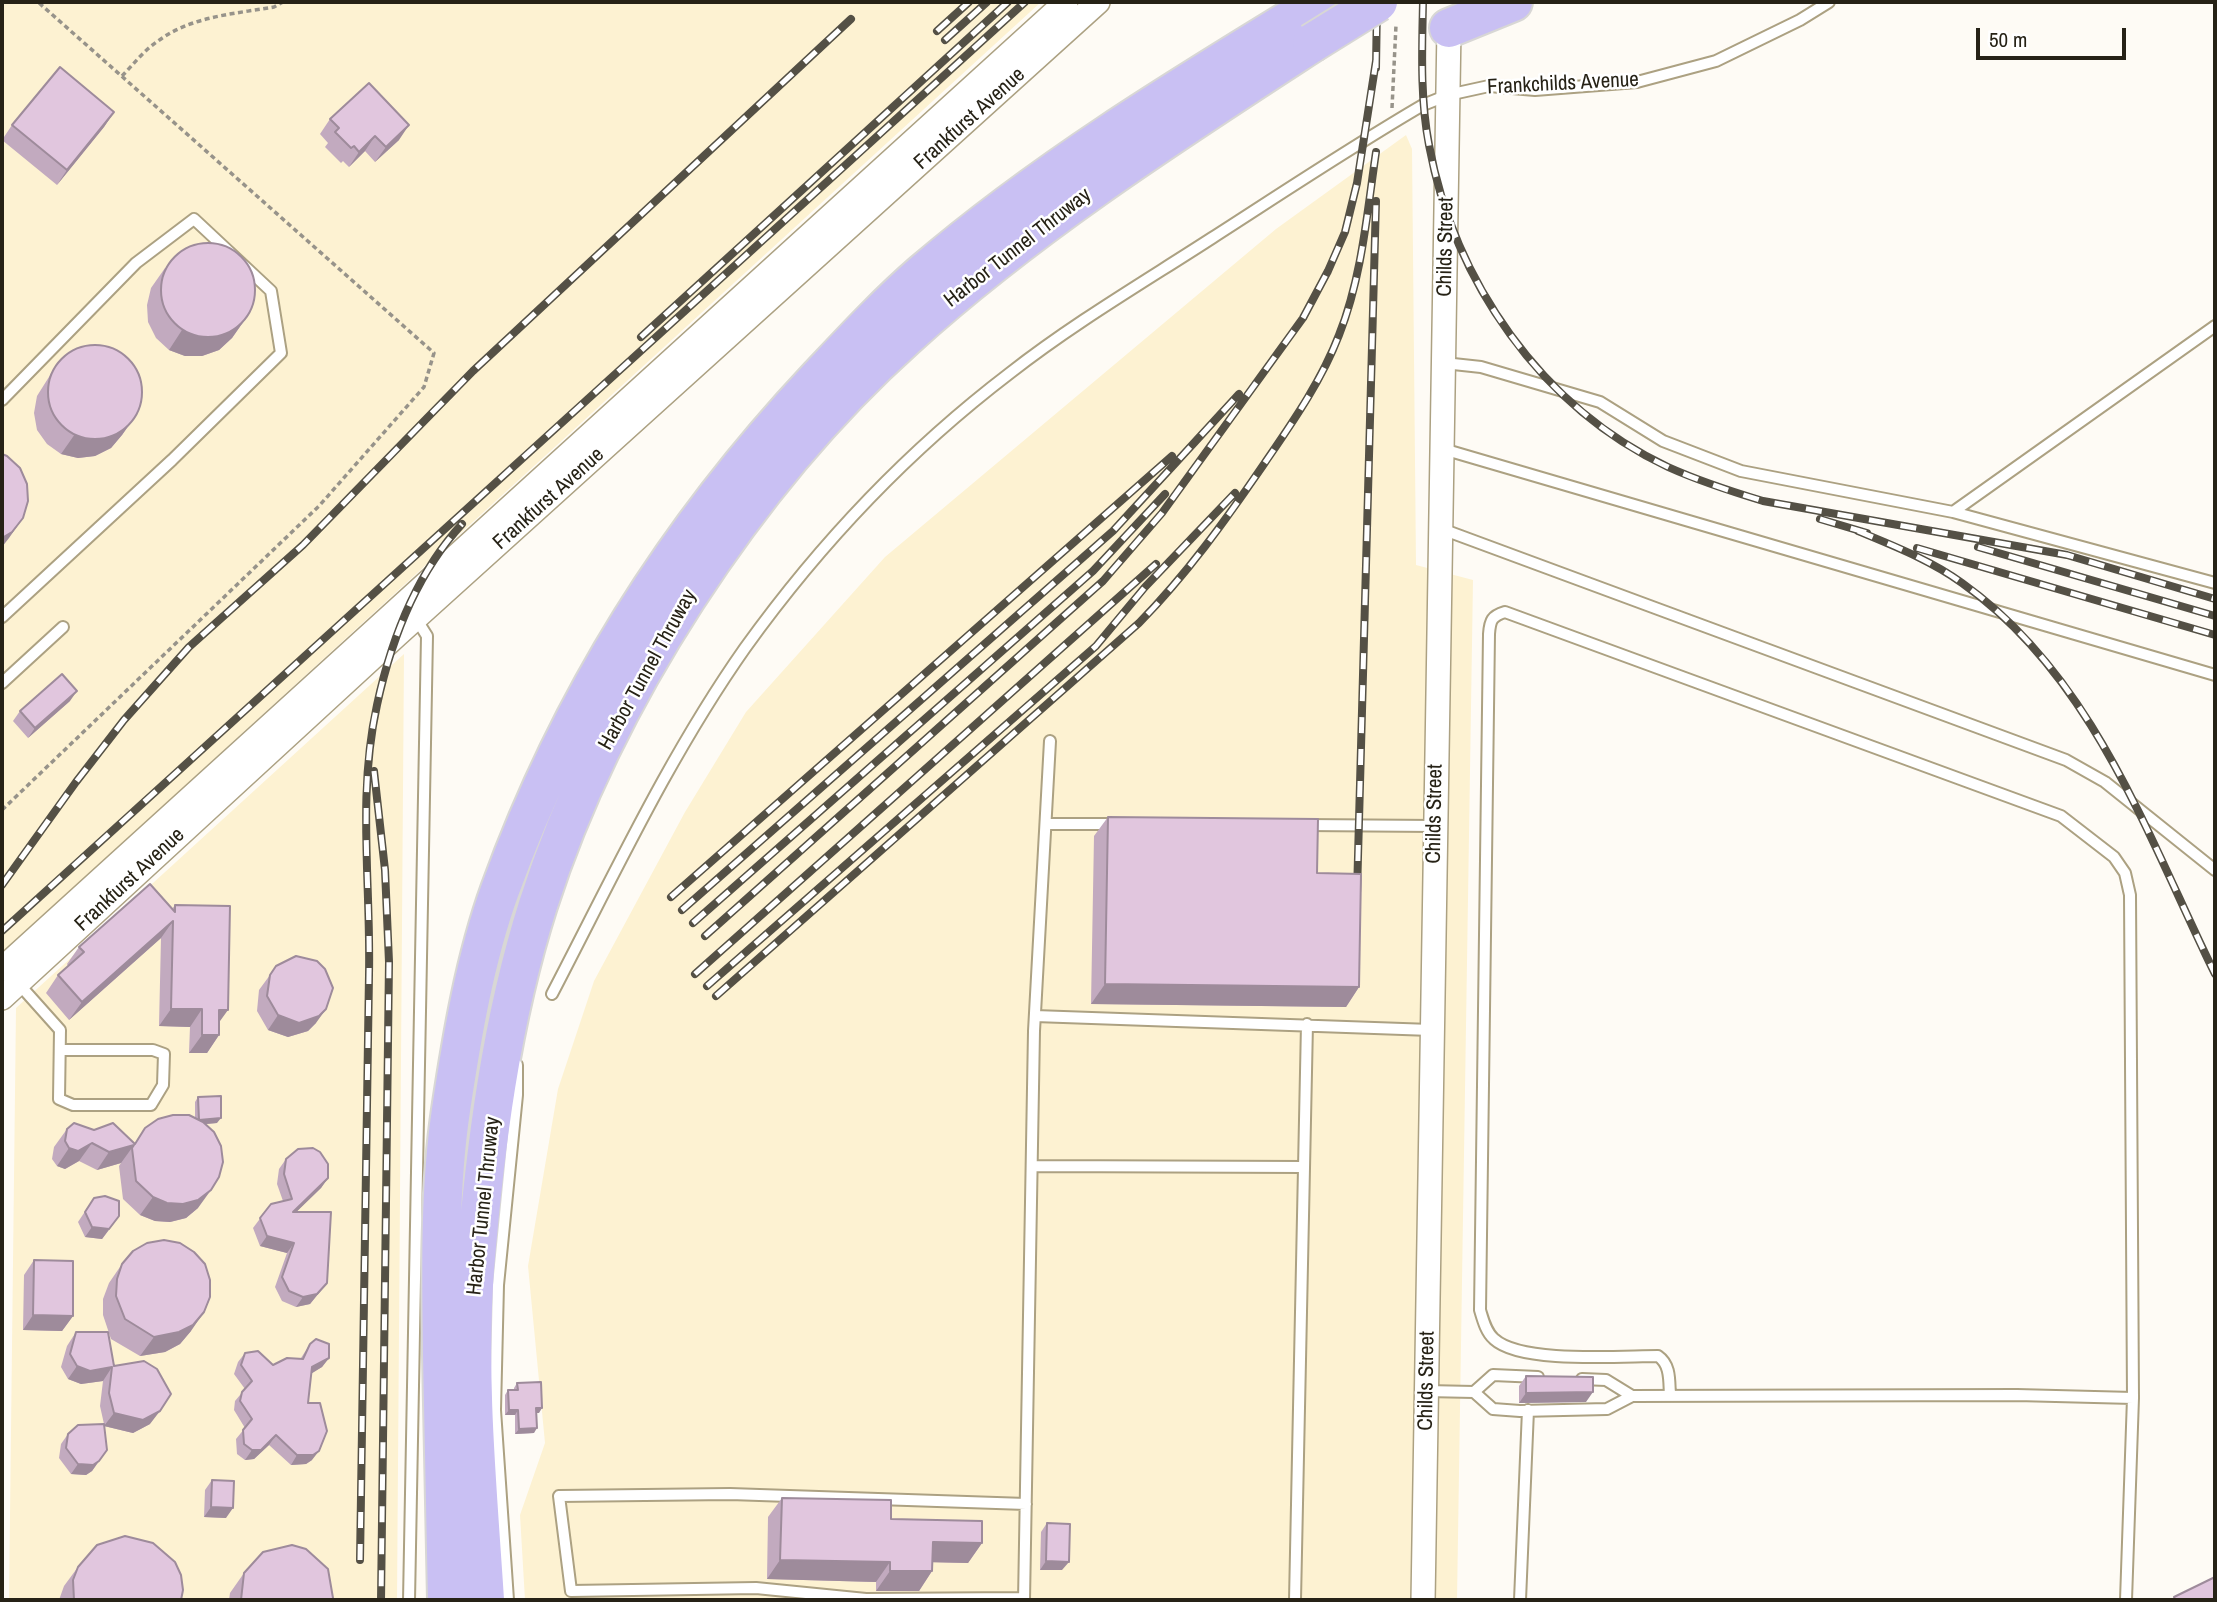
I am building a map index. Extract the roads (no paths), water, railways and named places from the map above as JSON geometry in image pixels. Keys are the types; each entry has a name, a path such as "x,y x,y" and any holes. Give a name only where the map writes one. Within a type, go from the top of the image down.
{"highway":[{"path":"1449,28 1513,2"},
{"name":"Harbor Tunnel Thruway","path":"447,1600 450,1345 445,1162 451,1109 470,1006 499,892 543,786 599,670 656,577 729,480 797,400 917,278 1012,201 1185,84 1314,17 1387,8"},
{"name":"Harbor Tunnel Thruway","path":"485,1600 476,1456 450,1345 475,1271 503,1048 535,988 538,904 574,808 622,712 667,627 711,560 761,493 824,421 902,340 998,259 1314,17"}],"street":[{"name":"Frankfurst Avenue","path":"7,983 1066,2"},
{"name":"Frankfurst Avenue","path":"410,611 1098,2"},
{"name":"Childs Street","path":"1423,1600 1449,28"}],"lane":[{"name":"Frankchilds Avenue","path":"535,988 648,808 697,720 761,628 839,530 951,422 1010,372 1072,328 1392,123 1448,95 1489,86 1535,90 1637,82 1716,61 1800,20 1829,2"},
{"path":"2,400 136,262 194,219 271,291 281,353 172,460 2,617"},
{"path":"1953,512 2215,326"},
{"path":"1444,363 1481,367 1600,402 1663,441 1741,471 1953,512 2215,583"},
{"path":"1443,449 2215,676"},
{"path":"1439,528 2066,760 2105,782 2215,870"},
{"path":"409,1600 450,1345 428,636 410,611"},
{"path":"1670,1396 1669,1370 1665,1360 1658,1356 1524,1354 1494,1339 1485,1327 1480,1310 1489,634 1490,621 1495,615 1505,612 2060,816 2114,857 2126,873 2130,895 2133,1398 2126,1600"},
{"path":"2,683 63,627"},
{"path":"1026,1504 730,1494 559,1496 572,1595 756,1588 893,1599 1024,1599 1026,1504 1035,1016 1050,741"},
{"path":"1045,824 1127,824"},
{"path":"1289,825 1435,826"},
{"path":"7,983 60,1030 59,1099 73,1105 151,1105 163,1085 164,1054 153,1050 61,1050"},
{"path":"517,1045 535,988"},
{"path":"1035,1016 1432,1030"},
{"path":"1295,1600 1307,1024"},
{"path":"450,1345 498,1285 517,1095 517,1058"},
{"path":"1032,1166 1304,1167"},
{"path":"450,1345 495,1410 508,1600"},
{"path":"1474,1392 1493,1375 1545,1378"},
{"path":"1568,1379 1606,1380 1632,1396"},
{"path":"1426,1391 1474,1392 1493,1409 1528,1410 1607,1409 1632,1396 2017,1395 2133,1398"},
{"path":"1520,1600 1528,1410"}],"railway":[{"path":"937,31 969,2"},
{"path":"945,40 987,2"},
{"path":"641,337 1008,2"},
{"path":"2,931 1025,2"},
{"path":"1376,68 1377,2"},
{"path":"1423,2 1422,74 1426,127 1441,195 1459,244 1482,291 1510,335 1543,375 1581,410 1622,442 1691,477 1763,501 2067,555 2215,599"},
{"path":"2,885 124,720 189,647 303,545 473,371 851,19"},
{"path":"705,936 1103,581 1162,513 1303,318 1328,271 1345,232 1357,183 1376,61"},
{"path":"716,996 1139,623 1205,546 1295,418 1332,352 1353,291 1376,152"},
{"path":"1357,893 1376,201"},
{"path":"682,910 1113,531 1239,394"},
{"path":"671,897 1172,456"},
{"path":"707,986 1096,646 1145,587 1235,493"},
{"path":"693,923 1093,571 1165,494"},
{"path":"1820,519 1867,533"},
{"path":"360,1560 369,975 366,806 371,739 383,681 407,609 431,564 462,524"},
{"path":"1858,531 1925,560 1962,583 2008,621 2047,664 2082,711 2112,761 2140,814 2215,974"},
{"path":"1978,547 2215,616"},
{"path":"1917,548 2215,635"},
{"path":"695,974 1156,564"},
{"path":"374,771 385,870 389,962 381,1600"}]}
